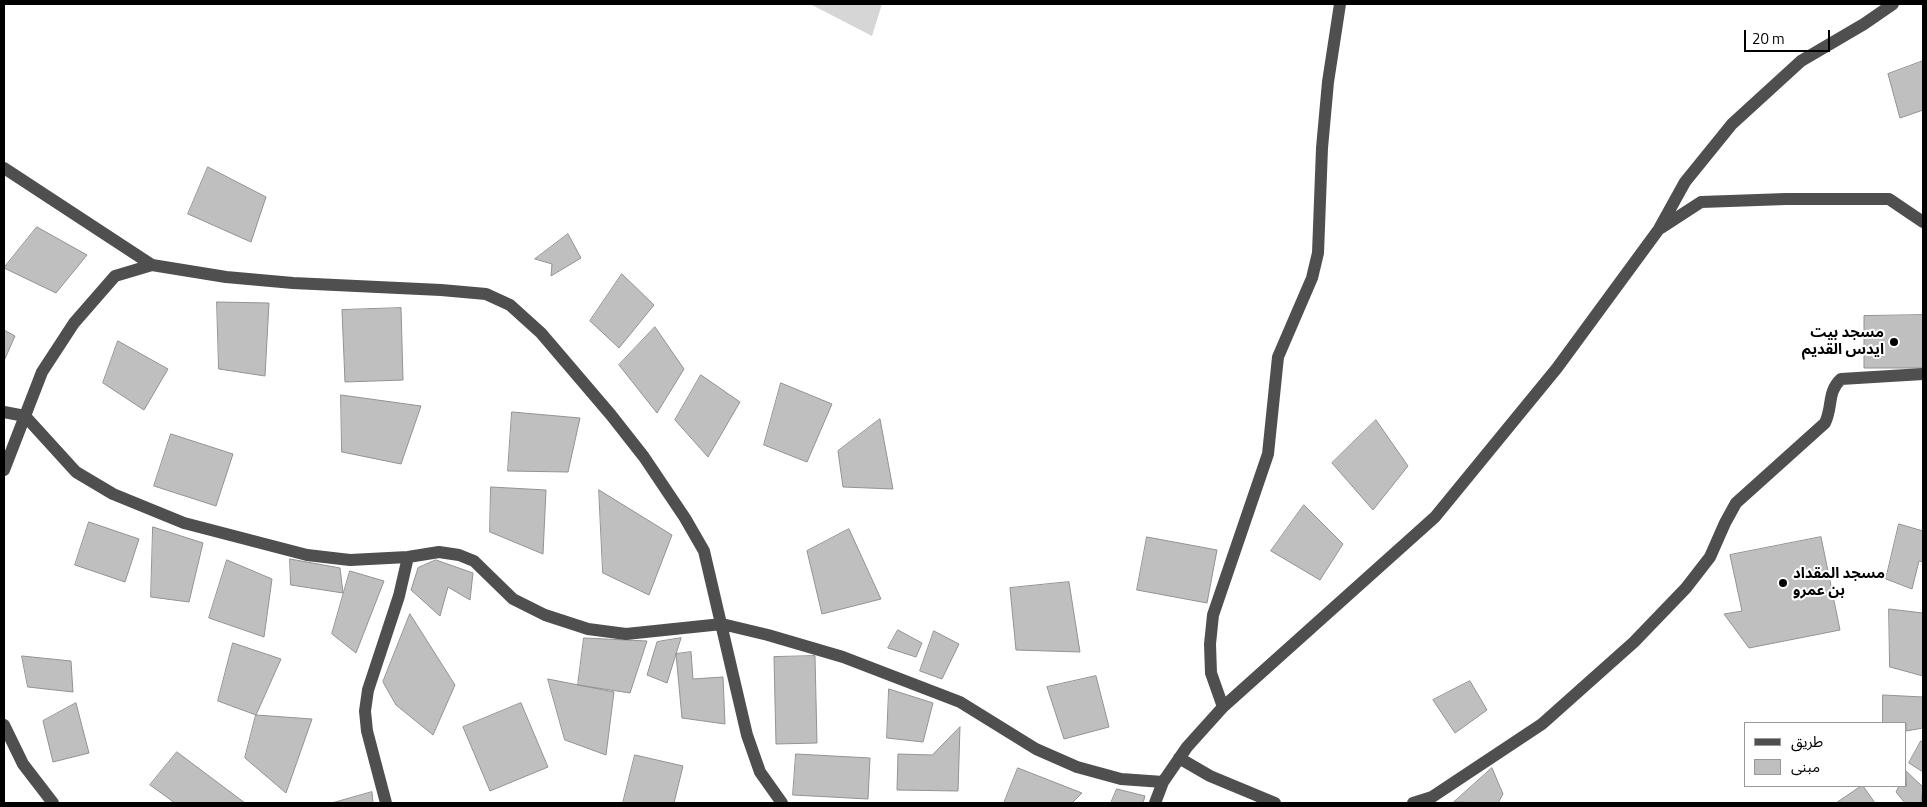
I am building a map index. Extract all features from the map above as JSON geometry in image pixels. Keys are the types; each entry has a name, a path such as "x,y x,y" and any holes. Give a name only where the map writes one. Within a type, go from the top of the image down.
{"street":[{"path":"1223,707 1211,673 1210,644 1213,615 1268,454 1278,357 1312,278 1318,253 1322,148 1328,82 1340,4"},
{"path":"1155,803 1163,782 1179,758 1223,707 1434,517 1557,368 1658,229 1685,182 1732,124 1801,61 1893,4"},
{"path":"4,168 152,266"},
{"path":"1658,229 1701,202 1786,199 1889,199 1923,222"},
{"path":"4,470 42,372 74,323 115,276 152,266 226,277 293,283 477,293 486,294 510,304 541,333 644,457 685,518 704,551 747,735 760,772 782,803"},
{"path":"1413,803 1432,797 1542,724 1634,642 1686,588 1710,557 1724,523 1736,503 1825,423 1831,411 1830,395 1833,386 1841,379 1923,374"},
{"path":"4,412 25,416 76,472 113,494 184,523 307,555 350,560 408,557 439,552 466,558 474,561 513,600 546,615 588,629 626,634 722,624 843,657 960,702 1036,749 1077,767 1121,779 1163,782"},
{"path":"386,803 367,730 364,711 368,690 399,596 408,557"},
{"path":"4,725 23,764 54,803"},
{"path":"1179,758 1210,776 1275,803"}],"shaded area":[{"path":"810,4 882,4 872,36"}],"building":[{"path":"1923,61 1923,110 1900,118 1888,74"},
{"path":"208,167 266,197 251,242 188,214"},
{"path":"37,227 87,255 56,293 4,268"},
{"path":"568,234 581,258 551,276 552,264 535,259"},
{"path":"622,274 654,305 619,348 590,321"},
{"path":"217,302 269,303 265,376 219,369"},
{"path":"401,308 403,380 345,382 342,310"},
{"name":"مسجد بيت ايدس القديم","path":"1923,315 1923,368 1864,368 1864,316"},
{"path":"655,327 684,369 657,413 619,365"},
{"path":"4,330 15,336 4,361"},
{"path":"118,341 168,369 144,410 103,383"},
{"path":"701,375 740,402 708,457 675,420"},
{"path":"781,383 832,404 807,462 764,445"},
{"path":"341,395 421,406 401,464 342,452"},
{"path":"512,412 580,418 568,472 508,471"},
{"path":"880,419 893,489 843,487 838,451"},
{"path":"1376,420 1408,466 1373,510 1332,463"},
{"path":"171,434 233,454 216,506 154,486"},
{"path":"491,487 546,490 543,554 490,532"},
{"path":"599,490 672,535 649,595 603,573"},
{"path":"1304,505 1343,544 1320,580 1271,551"},
{"path":"89,522 139,539 125,582 75,565"},
{"path":"1899,524 1923,531 1923,562 1919,561 1912,589 1886,579"},
{"path":"153,527 203,543 189,602 151,597"},
{"path":"849,529 881,599 822,614 807,551"},
{"path":"1147,537 1217,550 1207,603 1137,590"},
{"name":"مسجد المقداد بن عمرو","path":"1821,537 1840,630 1749,648 1724,614 1742,611 1730,555"},
{"path":"290,559 340,568 343,593 291,585"},
{"path":"227,560 272,579 264,637 209,618"},
{"path":"436,560 473,573 470,600 448,587 440,616 411,590 418,568"},
{"path":"350,571 384,581 356,653 332,634"},
{"path":"1069,582 1080,652 1016,650 1010,588"},
{"path":"1889,609 1923,613 1923,676 1890,667"},
{"path":"410,614 455,685 433,735 396,705 383,682"},
{"path":"898,630 922,643 916,657 888,648"},
{"path":"934,631 959,644 942,679 920,671"},
{"path":"584,638 647,641 630,693 578,685"},
{"path":"681,638 667,683 647,675 657,642"},
{"path":"233,643 281,659 256,715 218,701"},
{"path":"691,652 693,679 723,677 725,724 682,718 676,654"},
{"path":"22,656 71,661 73,692 28,687"},
{"path":"815,656 817,743 776,744 774,657"},
{"path":"1096,676 1109,727 1064,739 1047,687"},
{"path":"548,679 614,692 606,755 565,740"},
{"path":"1470,681 1487,710 1455,733 1433,700"},
{"path":"889,689 933,703 923,742 887,738"},
{"path":"1883,695 1923,697 1923,728 1907,731 1907,722 1883,722"},
{"path":"76,703 89,753 53,762 43,721"},
{"path":"521,703 548,767 490,791 463,727"},
{"path":"256,715 312,719 286,793 245,758"},
{"path":"960,727 958,791 897,790 898,754 932,755"},
{"path":"1921,741 1923,743 1923,772 1909,763"},
{"path":"177,752 245,803 175,803 150,785"},
{"path":"796,754 870,758 868,799 793,795"},
{"path":"635,755 683,766 674,803 623,803"},
{"path":"1018,768 1082,793 1072,803 1004,803"},
{"path":"1492,768 1503,794 1498,803 1454,802"},
{"path":"1907,772 1923,787 1921,803 1905,803 1896,792 1898,787 1907,787"},
{"path":"1860,787 1864,787 1875,803 1836,803"},
{"path":"1117,789 1145,796 1143,803 1111,803"},
{"path":"372,792 373,803 332,803"}],"place":[{"name":"مسجد بيت ايدس القديم","path":"1894,342"},
{"name":"مسجد المقداد بن عمرو","path":"1783,583"}]}
